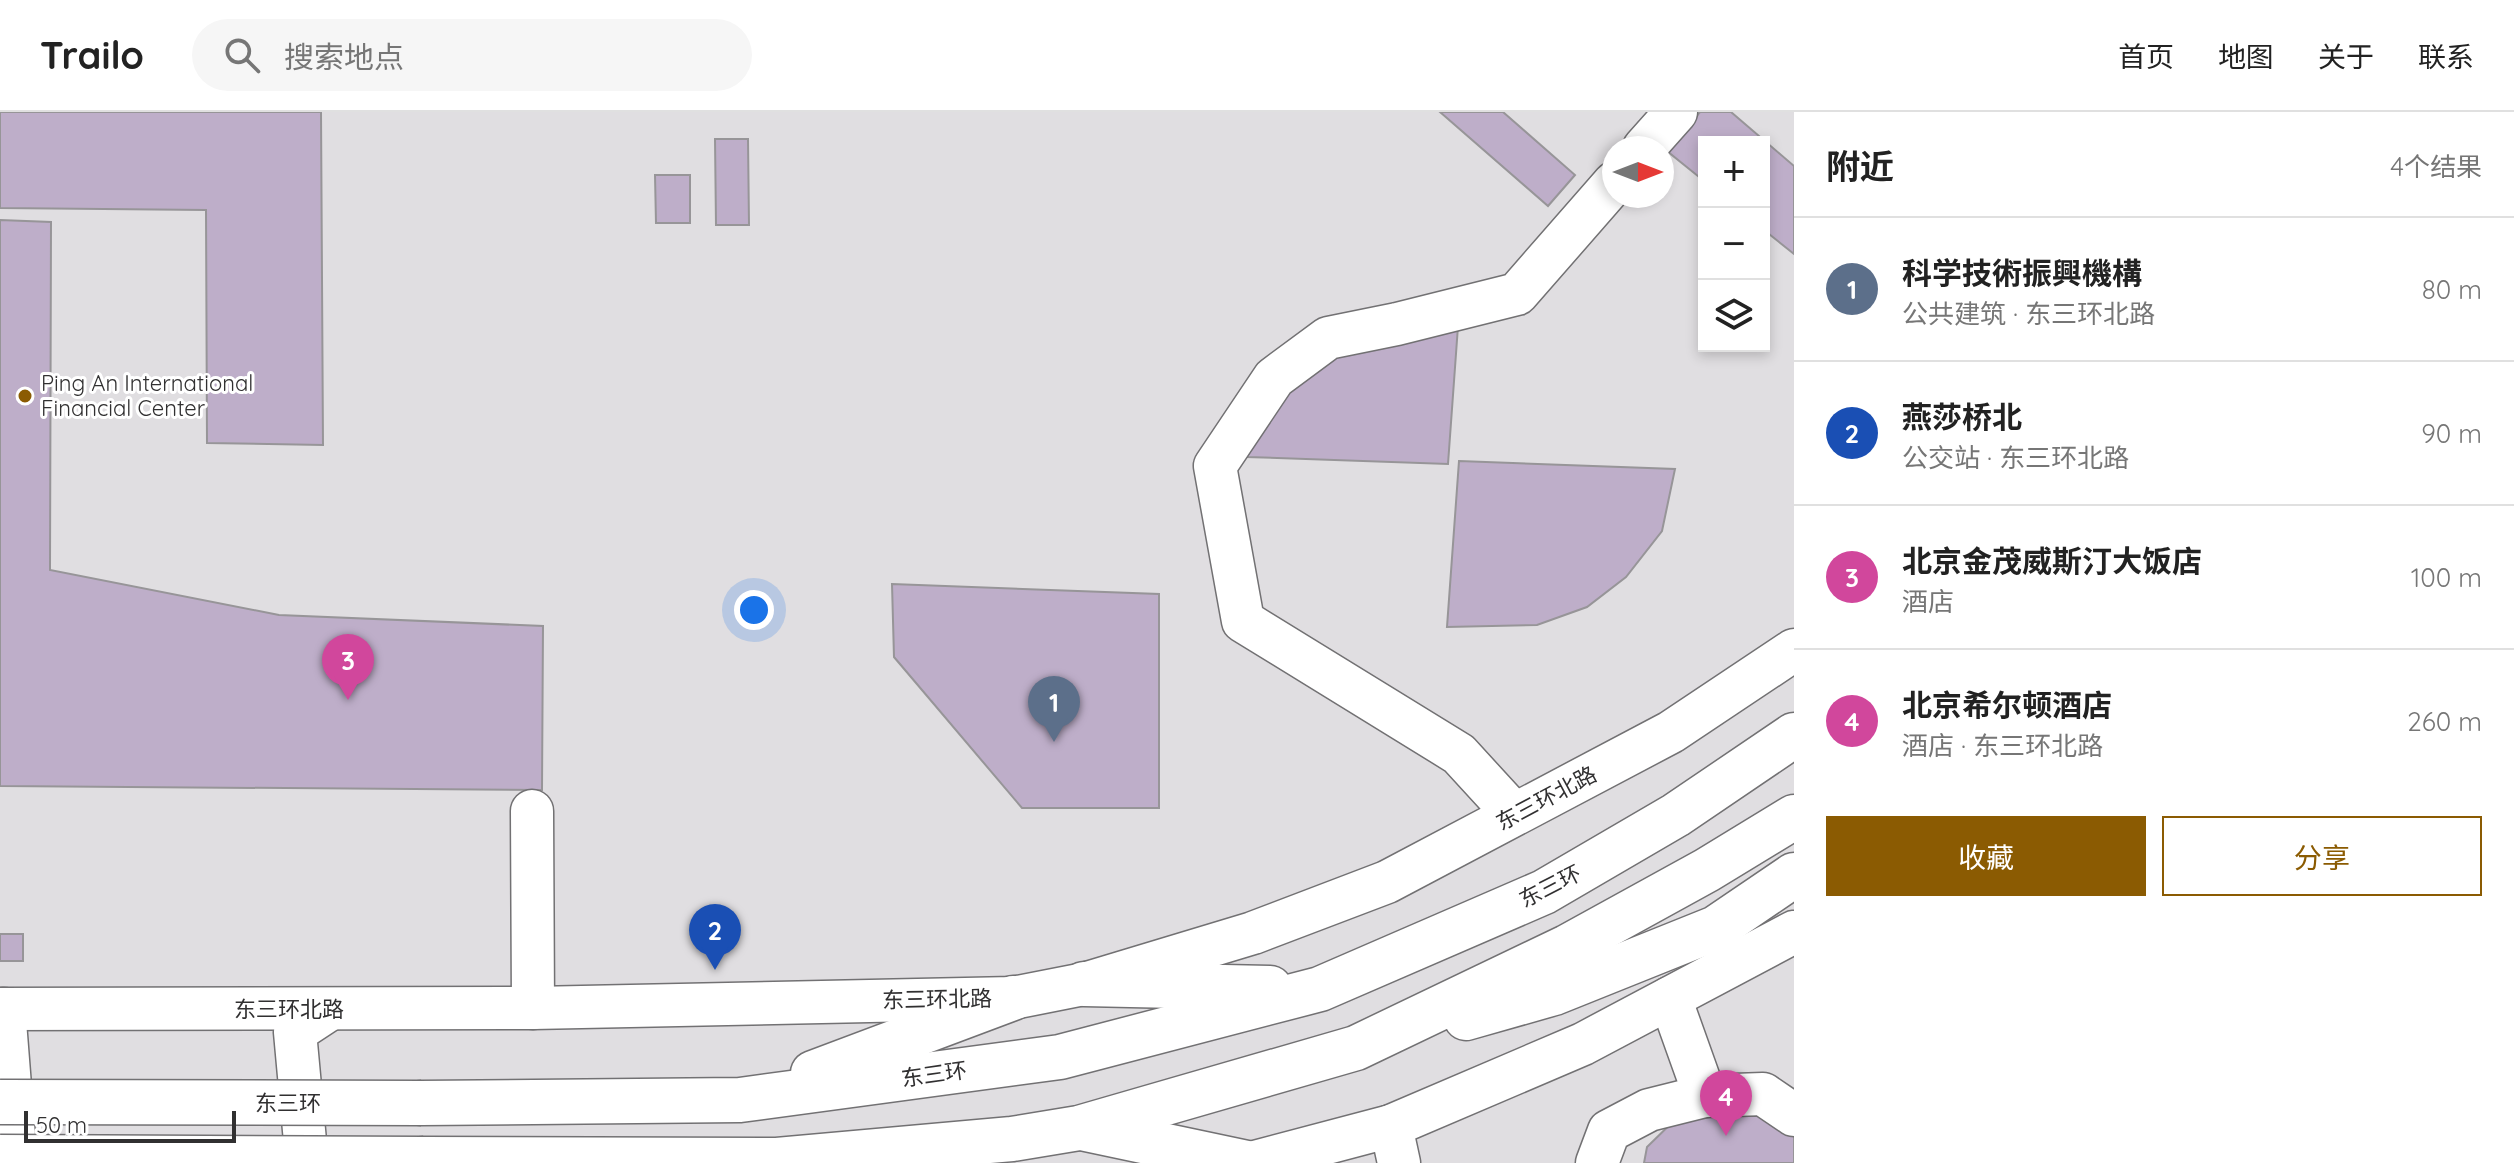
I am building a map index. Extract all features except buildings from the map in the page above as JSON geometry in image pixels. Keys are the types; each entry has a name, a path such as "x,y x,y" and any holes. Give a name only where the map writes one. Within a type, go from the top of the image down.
{"highway":[{"name":"东三环","path":"0,1102 740,1100 1060,1057 1320,989 1544,892 1676,815 1794,735"},
{"path":"1356,1048 1567,947 1707,870 1794,817"},
{"path":"0,1157 777,1160 1012,1139 1079,1128 1554,993 1716,928 1794,875"},
{"path":"1084,984 1320,989"},
{"path":"740,1100 1013,998"},
{"path":"1079,1128 1249,1163"},
{"path":"974,1163 1012,1139"}],"street":[{"path":"1655,136 1676,112"},
{"path":"1514,814 1459,754 1243,621 1215,466 1274,378 1328,338 1517,294 1602,197"},
{"name":"东三环北路","path":"2,1009 533,1008 1013,998 1084,984 1253,933 1387,882 1671,732 1794,650"},
{"path":"532,811 533,1008"},
{"path":"1249,1163 1395,1145 1794,932"},
{"path":"1670,998 1705,1096"},
{"path":"2,1009 16,1163"},
{"path":"307,1163 295,1032 330,1009"},
{"path":"1597,1163 1609,1131 1649,1110 1705,1096 1763,1094 1794,1115"}],"place":[{"name":"Ping An International Financial Center","path":"25,396"},
{"name":"北京金茂威斯汀大饭店","path":"348,700"},
{"name":"科学技術振興機構","path":"1054,742"},
{"name":"燕莎桥北","path":"715,970"},
{"name":"北京希尔顿酒店","path":"1726,1136"}]}
